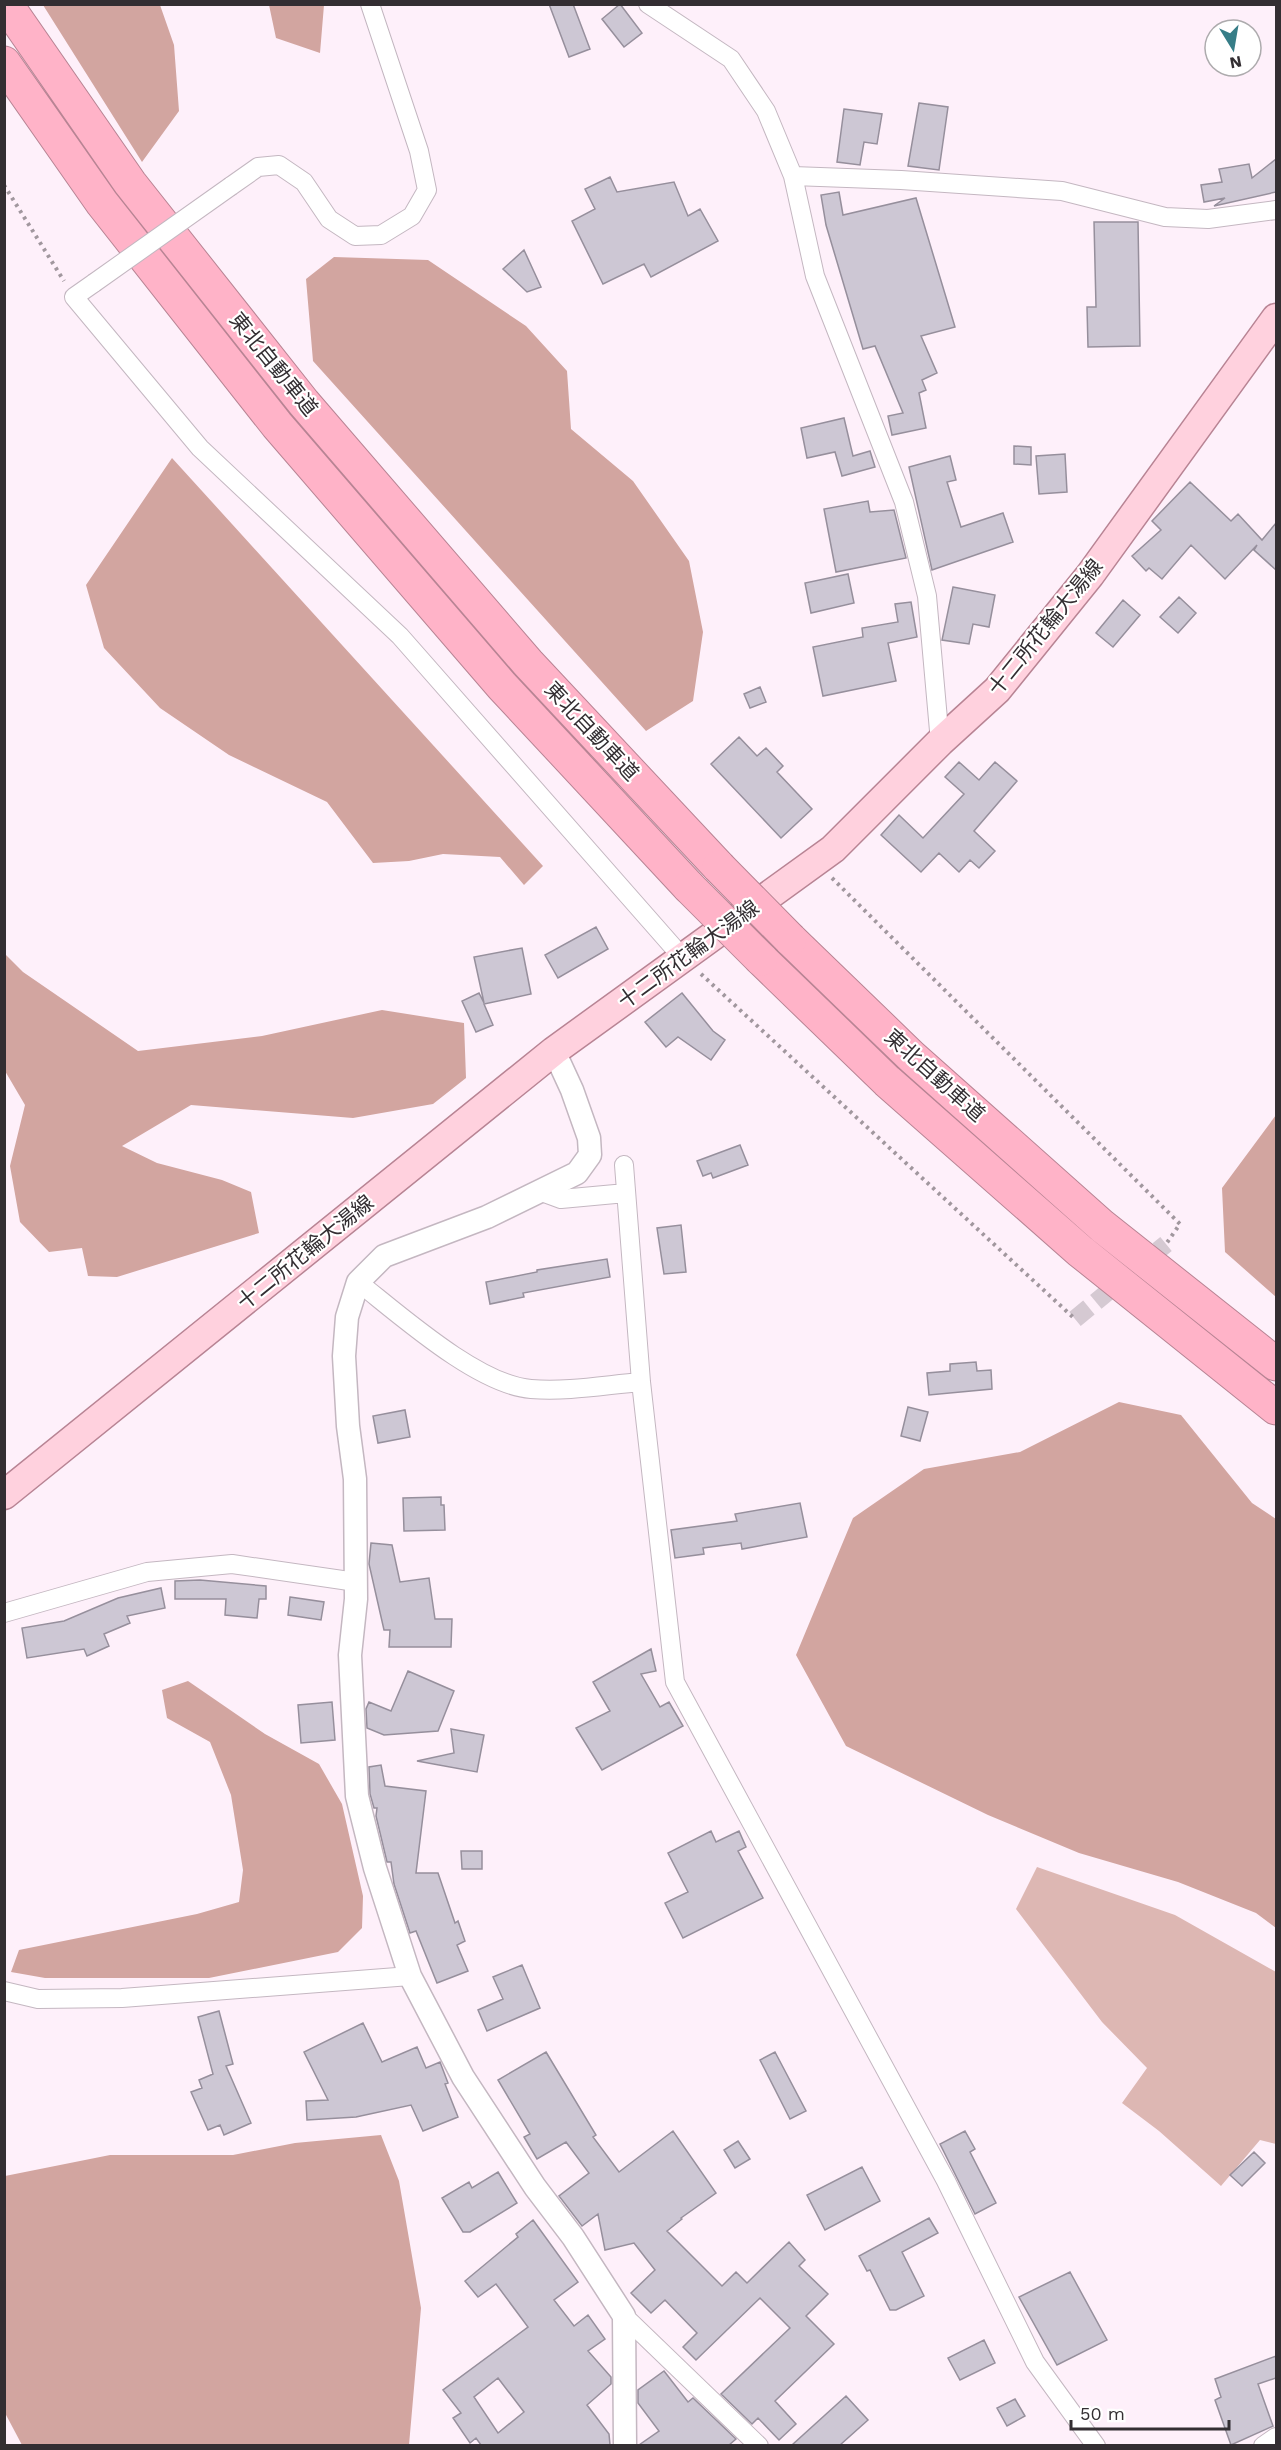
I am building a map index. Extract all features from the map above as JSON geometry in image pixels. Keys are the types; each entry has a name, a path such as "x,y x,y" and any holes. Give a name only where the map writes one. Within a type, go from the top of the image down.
{"highway":[{"name":"東北自動車道","path":"6,4 130,183 304,403 528,663 719,867 911,1056 1102,1226 1276,1364"},
{"name":"東北自動車道","path":"4,63 102,203 277,425 501,686 689,887 887,1080 1080,1251 1276,1408"}],"main road":[{"name":"十二所花輪大湯線","path":"4,1495 554,1051 681,957 817,862 997,690 1090,576 1276,318"}],"street":[{"path":"370,4 419,151 427,190 411,216 381,235 355,236 329,219 304,182 279,165 258,167 74,297 200,448 400,636 681,957"},
{"path":"648,4 731,59 766,111 793,176 816,276 904,502 927,596 940,742"},
{"path":"793,176 901,180 1062,192 1165,217 1208,219 1276,210"},
{"path":"554,1051 572,1090 589,1138 590,1155 577,1173 542,1192 384,1256 358,1282 347,1317 344,1356 348,1426 355,1479 356,1582 350,1656 357,1796 375,1868 410,1976 463,2077 534,2187 573,2237 624,2316 759,2445"},
{"path":"624,1166 641,1382 675,1682 946,2181 1035,2362 1096,2445"},
{"path":"542,1192 561,1199 626,1194"},
{"path":"358,1282 443,1349 490,1376 529,1389 563,1389 641,1382"},
{"path":"4,1613 147,1572 232,1564 356,1582"},
{"path":"4,1991 38,1999 122,1998 410,1976"},
{"path":"624,2316 625,2445"},
{"path":"1263,2445 1276,2437"}],"path":[{"path":"4,185 74,297"},
{"path":"817,862 1180,1224 1166,1244"},
{"path":"681,957 1075,1319"}],"shaded area":[{"path":"43,5 160,5 174,45 179,111 142,162"},
{"path":"269,5 324,5 320,53 276,38"},
{"path":"334,257 428,260 526,326 567,371 571,429 633,481 689,561 703,632 693,701 646,731 313,361 306,279"},
{"path":"172,458 543,866 524,885 500,857 443,854 409,861 373,863 327,802 229,755 160,708 104,648 86,585"},
{"path":"4,953 23,972 138,1051 262,1036 382,1010 464,1023 466,1078 433,1104 353,1118 191,1105 122,1146 157,1163 222,1180 251,1192 259,1233 117,1277 88,1276 82,1248 49,1252 20,1222 10,1166 25,1105 5,1071"},
{"path":"1276,1115 1276,1297 1225,1252 1222,1188"},
{"path":"1119,1402 1181,1415 1252,1503 1276,1519 1276,1928 1256,1913 1178,1882 1079,1853 988,1815 846,1746 796,1655 853,1518 924,1469 1020,1452"},
{"path":"188,1681 265,1734 319,1764 342,1804 363,1896 362,1928 338,1952 209,1978 45,1978 11,1972 19,1950 197,1914 239,1902 243,1870 231,1795 210,1742 167,1718 162,1690"},
{"path":"1037,1867 1175,1915 1276,1972 1276,2144 1260,2140 1221,2186 1159,2131 1122,2103 1147,2068 1102,2022 1016,1909"},
{"path":"381,2135 399,2181 421,2308 409,2445 22,2445 5,2413 5,2176 110,2155 233,2155 295,2143"}],"building":[{"path":"549,4 573,4 590,49 569,57"},
{"path":"620,4 642,33 624,47 602,19"},
{"path":"919,103 948,107 939,170 908,166"},
{"path":"844,109 882,114 877,144 864,142 860,165 837,162"},
{"path":"1276,159 1276,192 1214,206 1225,198 1204,202 1201,185 1222,182 1219,169 1249,164 1252,178"},
{"path":"610,177 617,192 674,182 688,216 700,209 718,241 651,277 644,264 603,284 572,221 595,209 585,189"},
{"path":"839,192 843,215 916,198 955,327 921,336 937,373 922,380 926,390 919,393 926,428 892,435 888,416 903,413 875,346 863,349 826,225 821,195"},
{"path":"1094,222 1138,222 1140,346 1088,347 1087,307 1096,307"},
{"path":"524,250 541,287 527,292 503,269"},
{"path":"844,418 853,456 870,451 875,467 842,476 835,452 807,458 801,428"},
{"path":"1014,446 1031,447 1031,465 1014,464"},
{"path":"1065,454 1067,492 1039,494 1036,456"},
{"path":"950,456 956,480 947,482 961,527 1003,513 1013,542 932,570 909,467"},
{"path":"1190,482 1231,521 1238,514 1262,540 1276,523 1276,570 1254,550 1257,545 1225,579 1191,545 1162,579 1149,568 1146,571 1132,556 1161,530 1152,521"},
{"path":"868,501 870,512 894,510 906,558 836,572 824,509"},
{"path":"848,574 854,603 811,613 805,583"},
{"path":"953,587 995,595 989,627 973,624 969,644 942,640"},
{"path":"1179,597 1196,613 1178,633 1160,617"},
{"path":"1123,600 1140,615 1113,647 1096,633"},
{"path":"911,602 917,637 888,643 896,681 823,696 813,647 863,637 862,628 898,622 895,604"},
{"path":"760,687 766,702 750,708 744,694"},
{"path":"739,737 757,756 766,748 783,766 777,772 812,809 781,838 711,764"},
{"path":"959,762 979,780 995,762 1017,781 974,831 995,851 979,868 970,860 959,872 939,853 921,872 881,835 899,815 923,838 964,794 945,777"},
{"path":"596,927 608,949 558,978 545,955"},
{"path":"522,948 531,994 484,1004 493,1025 476,1032 462,1001 479,993 484,1003 474,957"},
{"path":"682,993 713,1031 725,1040 711,1060 678,1037 666,1047 645,1022"},
{"path":"740,1145 748,1165 713,1178 711,1173 703,1176 697,1161"},
{"path":"681,1225 686,1272 664,1274 657,1228"},
{"path":"607,1259 610,1277 523,1293 524,1297 490,1304 486,1282 537,1272 537,1270"},
{"path":"976,1362 977,1371 991,1370 992,1389 929,1395 927,1373 950,1371 950,1364"},
{"path":"908,1407 928,1412 920,1441 901,1436"},
{"path":"405,1410 410,1437 378,1443 373,1416"},
{"path":"441,1497 441,1505 444,1505 445,1530 404,1531 403,1498"},
{"path":"800,1503 807,1537 742,1549 741,1543 703,1548 704,1554 675,1558 671,1530 737,1521 735,1514"},
{"path":"371,1543 392,1545 400,1582 429,1578 435,1619 452,1619 451,1647 389,1647 390,1630 384,1630 369,1564"},
{"path":"200,1580 266,1586 266,1599 259,1599 257,1618 225,1615 226,1599 175,1599 175,1581"},
{"path":"161,1588 165,1608 127,1616 130,1623 104,1634 109,1646 87,1656 84,1649 27,1658 22,1628 64,1621 118,1598"},
{"path":"290,1597 324,1602 321,1620 288,1615"},
{"path":"651,1649 656,1671 641,1674 660,1707 669,1702 683,1726 602,1770 576,1728 610,1711 593,1682"},
{"path":"408,1671 454,1691 438,1731 384,1735 367,1728 366,1709 369,1702 391,1711"},
{"path":"332,1702 335,1740 301,1743 298,1705"},
{"path":"451,1729 484,1735 477,1772 417,1761 454,1753"},
{"path":"381,1765 385,1786 426,1791 416,1873 438,1873 455,1923 458,1921 465,1941 457,1945 468,1971 437,1983 416,1931 410,1933 394,1884 391,1862 387,1862 376,1816 377,1808 374,1808 370,1794 369,1767"},
{"path":"711,1831 716,1842 739,1831 746,1847 738,1851 763,1898 683,1938 665,1903 688,1892 668,1853"},
{"path":"461,1851 482,1851 482,1869 462,1869"},
{"path":"522,1965 540,2008 487,2031 478,2010 503,1999 493,1977"},
{"path":"219,2011 233,2064 226,2066 251,2123 224,2135 220,2125 208,2130 191,2092 202,2088 199,2080 213,2074 198,2017"},
{"path":"363,2023 382,2062 417,2047 426,2068 440,2062 448,2083 445,2084 458,2117 423,2131 411,2105 356,2117 307,2120 306,2101 328,2100 304,2052"},
{"path":"546,2052 596,2135 593,2137 619,2172 673,2131 716,2193 667,2231 722,2286 736,2272 747,2283 789,2242 805,2260 799,2266 828,2294 806,2316 834,2344 775,2401 796,2424 779,2440 758,2418 752,2424 721,2394 790,2328 760,2298 696,2360 683,2347 697,2333 665,2300 651,2313 631,2293 655,2270 634,2243 605,2250 598,2214 582,2226 559,2196 589,2173 566,2142 537,2159 524,2137 530,2134 498,2080"},
{"path":"775,2052 806,2111 790,2119 760,2060"},
{"path":"965,2131 975,2149 970,2152 996,2203 975,2214 940,2144"},
{"path":"738,2141 750,2159 735,2168 724,2150"},
{"path":"1254,2152 1265,2163 1242,2186 1230,2175"},
{"path":"862,2167 880,2201 825,2230 807,2195"},
{"path":"498,2172 517,2203 470,2232 463,2232 442,2198 469,2182 472,2188"},
{"path":"929,2218 938,2233 902,2252 924,2296 896,2310 890,2310 870,2270 867,2271 859,2256"},
{"path":"533,2220 578,2282 554,2300 574,2326 588,2315 605,2339 588,2351 611,2377 611,2384 587,2405 609,2434 610,2445 481,2445 476,2438 470,2443 453,2418 461,2413 443,2390 528,2327 496,2284 478,2297 465,2281 518,2237 516,2234","holes":["498,2378 524,2412 498,2433 474,2397"]},
{"path":"1070,2272 1107,2340 1057,2365 1019,2297"},
{"path":"984,2340 995,2363 960,2380 948,2358"},
{"path":"1276,2356 1276,2378 1258,2384 1273,2426 1231,2445 1215,2400 1221,2397 1215,2379"},
{"path":"664,2371 688,2402 693,2398 736,2439 729,2445 639,2445 659,2431 638,2403 638,2390"},
{"path":"846,2396 868,2420 840,2445 792,2445"},
{"path":"1015,2399 1025,2416 1007,2426 997,2408"}],"tunnel":[{"path":"1075,1319 1166,1244"}]}
